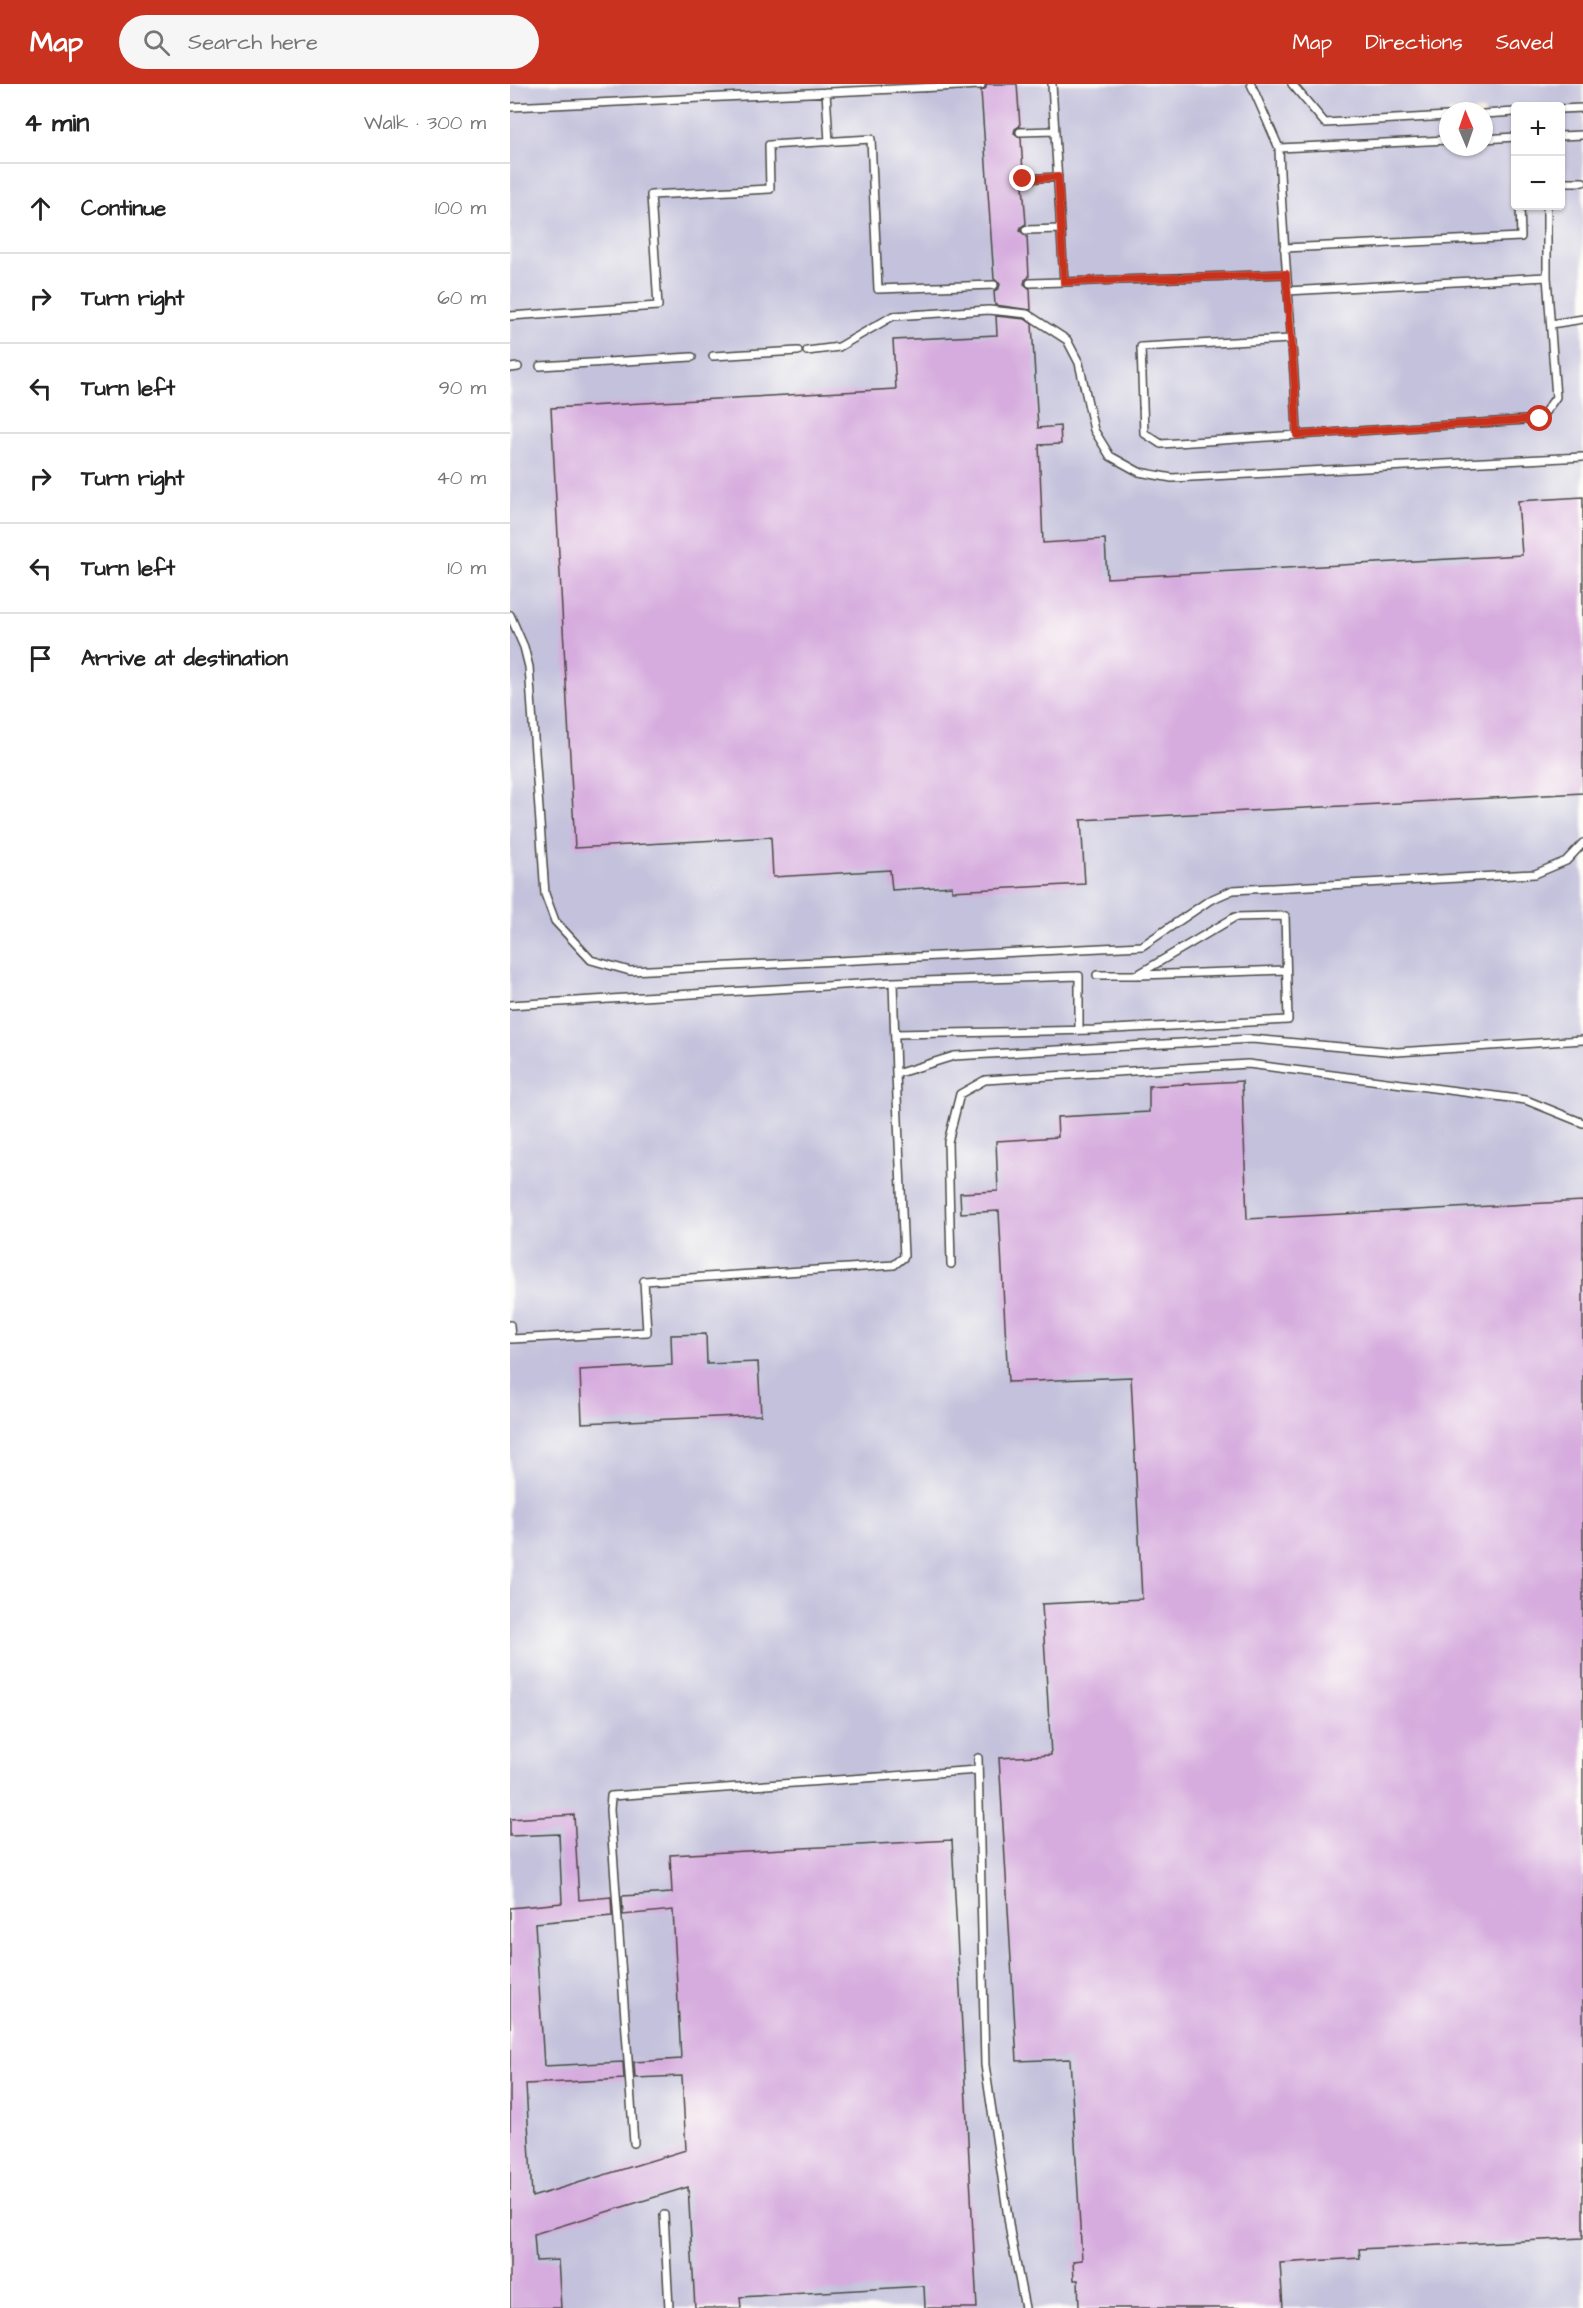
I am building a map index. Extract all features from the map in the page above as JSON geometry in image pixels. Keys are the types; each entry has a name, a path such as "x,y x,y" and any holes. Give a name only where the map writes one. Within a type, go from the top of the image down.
{"lane":[{"path":"1052,84 1064,282"},
{"path":"1251,84 1280,148 1284,248 1297,435"},
{"path":"1292,84 1325,123 1439,117"},
{"path":"510,107 981,85"},
{"path":"826,92 829,142"},
{"path":"1565,109 1583,108"},
{"path":"1493,113 1511,112"},
{"path":"1020,132 1055,131"},
{"path":"1565,136 1583,135"},
{"path":"1493,138 1511,137"},
{"path":"510,316 658,306 651,195 770,189 769,145 871,139 878,289 994,285"},
{"path":"1280,148 1439,140"},
{"path":"1023,179 1058,177"},
{"path":"1565,182 1583,182"},
{"path":"1284,248 1521,237 1520,210"},
{"path":"1290,339 1141,347 1144,433 1161,444 1540,419 1556,397 1547,277 1547,210"},
{"path":"1026,230 1061,229"},
{"path":"1030,283 1286,274"},
{"path":"1287,291 1547,277"},
{"path":"807,351 839,347 892,316 989,310 1027,314 1067,340 1079,363 1094,430 1110,456 1139,472 1172,478 1583,457"},
{"path":"1551,324 1583,319"},
{"path":"713,356 798,351"},
{"path":"540,366 692,357"},
{"path":"510,368 518,367"},
{"path":"510,615 524,646 529,667 545,894 555,921 591,960 630,971 1142,946 1210,900 1233,890 1535,874 1566,861 1583,843"},
{"path":"895,1034 1287,1020 1285,916 1235,918 1137,975"},
{"path":"1097,975 1286,970"},
{"path":"510,1005 893,982 1079,976 1079,1029"},
{"path":"510,1325 511,1339 647,1332 644,1281 894,1265 904,1257 893,982"},
{"path":"896,1074 954,1056 1252,1039 1397,1052 1583,1040"},
{"path":"951,1264 948,1142 960,1094 986,1080 1248,1064 1526,1100 1583,1123"},
{"path":"978,1758 985,2065 1011,2237 1025,2308"},
{"path":"634,2143 610,1810 611,1796 978,1770"},
{"path":"664,2215 669,2308"}],"shaded area":[{"path":"510,84 1583,84 1583,2308 510,2308"}],"building":[{"path":"986,84 1017,84 1020,126 1015,129 1014,133 1021,138 1023,173 1017,179 1023,185 1026,224 1021,227 1020,231 1027,236 1029,277 1024,284 1030,289 1031,310 995,305 994,291 999,288 1000,284 994,279 981,91 986,88"},
{"path":"996,316 1025,319 1032,324 1038,428 1060,426 1061,444 1039,445 1043,543 1105,539 1107,578 1522,555 1518,501 1583,497 1583,793 1081,820 1085,884 952,891 952,886 892,890 890,870 773,877 771,837 575,848 551,408 896,389 893,340 997,335"},
{"path":"1242,1081 1247,1219 1583,1201 1583,2238 1359,2249 1360,2258 1280,2263 1283,2308 1079,2308 1078,2280 1074,2280 1073,2261 1082,2260 1070,2059 1017,2061 999,1758 1051,1755 1042,1604 1142,1599 1131,1377 1008,1382 999,1211 961,1213 960,1193 998,1191 996,1141 1058,1137 1057,1117 1149,1112 1149,1086"},
{"path":"706,1334 707,1364 758,1362 761,1415 582,1423 580,1370 672,1365 671,1335"},
{"path":"574,1815 579,1900 611,1897 612,1916 535,1923 544,2066 623,2062 624,2079 526,2084 532,2197 686,2150 682,2076 635,2078 634,2062 681,2059 673,1910 623,1915 622,1896 672,1893 670,1855 952,1840 977,2308 925,2308 924,2286 740,2297 741,2308 695,2308 688,2187 534,2234 536,2261 558,2260 561,2308 510,2308 510,1908 562,1903 559,1834 510,1836 510,1819"}],"route":[{"path":"1023,179 1058,177 1064,282 1286,274 1297,435 1540,419"}]}
